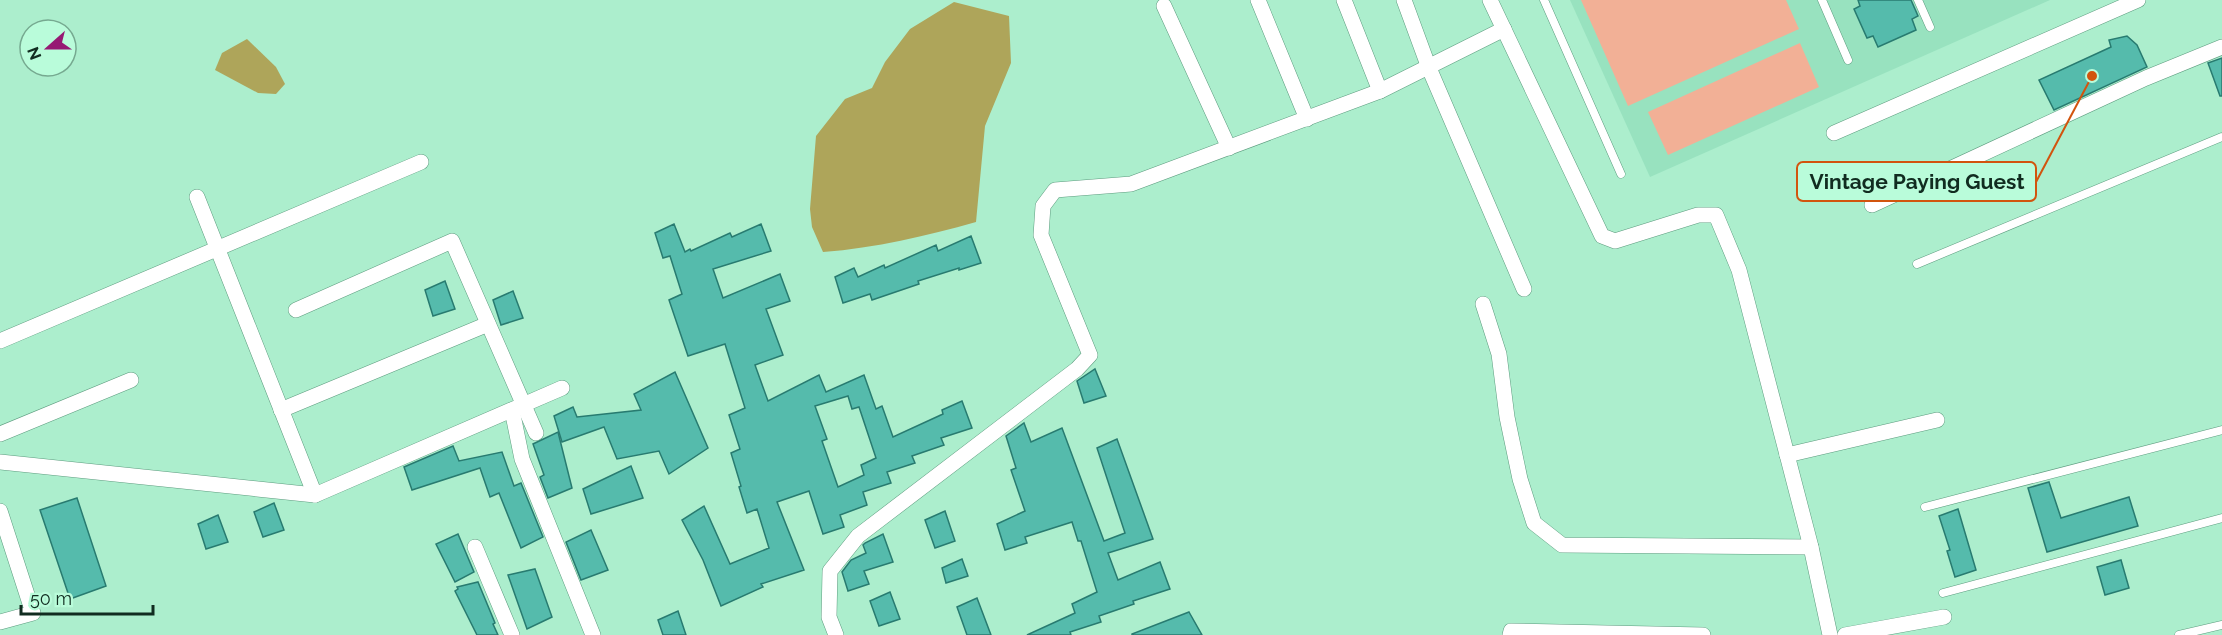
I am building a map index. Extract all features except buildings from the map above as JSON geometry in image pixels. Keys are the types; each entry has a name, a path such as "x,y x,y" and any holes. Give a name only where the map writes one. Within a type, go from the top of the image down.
{"street":[{"path":"1258,0 1307,119"},
{"path":"1344,0 1380,91"},
{"path":"1404,0 1429,68 1524,288"},
{"path":"1491,0 1602,236 1615,241 1698,214 1716,215 1739,270 1811,547 1830,635"},
{"path":"1834,134 2138,0"},
{"path":"1164,6 1229,148"},
{"path":"836,635 829,617 830,571 858,536 1077,369 1090,354 1041,235 1043,207 1054,190 1131,184 1380,91 1504,29"},
{"path":"1872,205 2136,83 2222,47"},
{"path":"0,341 421,162"},
{"path":"197,197 315,495"},
{"path":"296,310 452,241 488,324 518,407 536,433"},
{"path":"1483,304 1498,354 1507,417 1520,479 1534,523 1562,545 1811,547"},
{"path":"281,410 488,324"},
{"path":"0,435 131,380"},
{"path":"0,462 315,495 562,388"},
{"path":"518,407 522,459 593,635"},
{"path":"1787,455 1937,420"},
{"path":"0,511 3,527 33,613 0,622"},
{"path":"475,547 512,635"},
{"path":"1845,635 1944,617"},
{"path":"1510,635 1510,631 1703,635"}],"lane":[{"path":"1544,0 1621,174"},
{"path":"1822,0 1848,60"},
{"path":"1918,0 1930,27"},
{"path":"1917,264 2222,137"},
{"path":"1925,507 2222,430"},
{"path":"1943,593 2222,519"},
{"path":"2179,635 2222,625"}],"shaded area":[{"path":"1570,0 2050,0 1650,177"},
{"path":"1581,0 1786,0 1799,29 1628,106"},
{"path":"954,2 1009,16 1011,63 985,126 976,222 901,241 823,252 812,227 810,209 816,136 845,99 872,88 885,62 910,29"},
{"path":"247,39 276,67 285,84 276,94 258,93 215,70 222,53"},
{"path":"1800,43 1819,87 1668,155 1648,112"}],"place":[{"name":"Vintage Paying Guest","path":"2092,76"}]}
